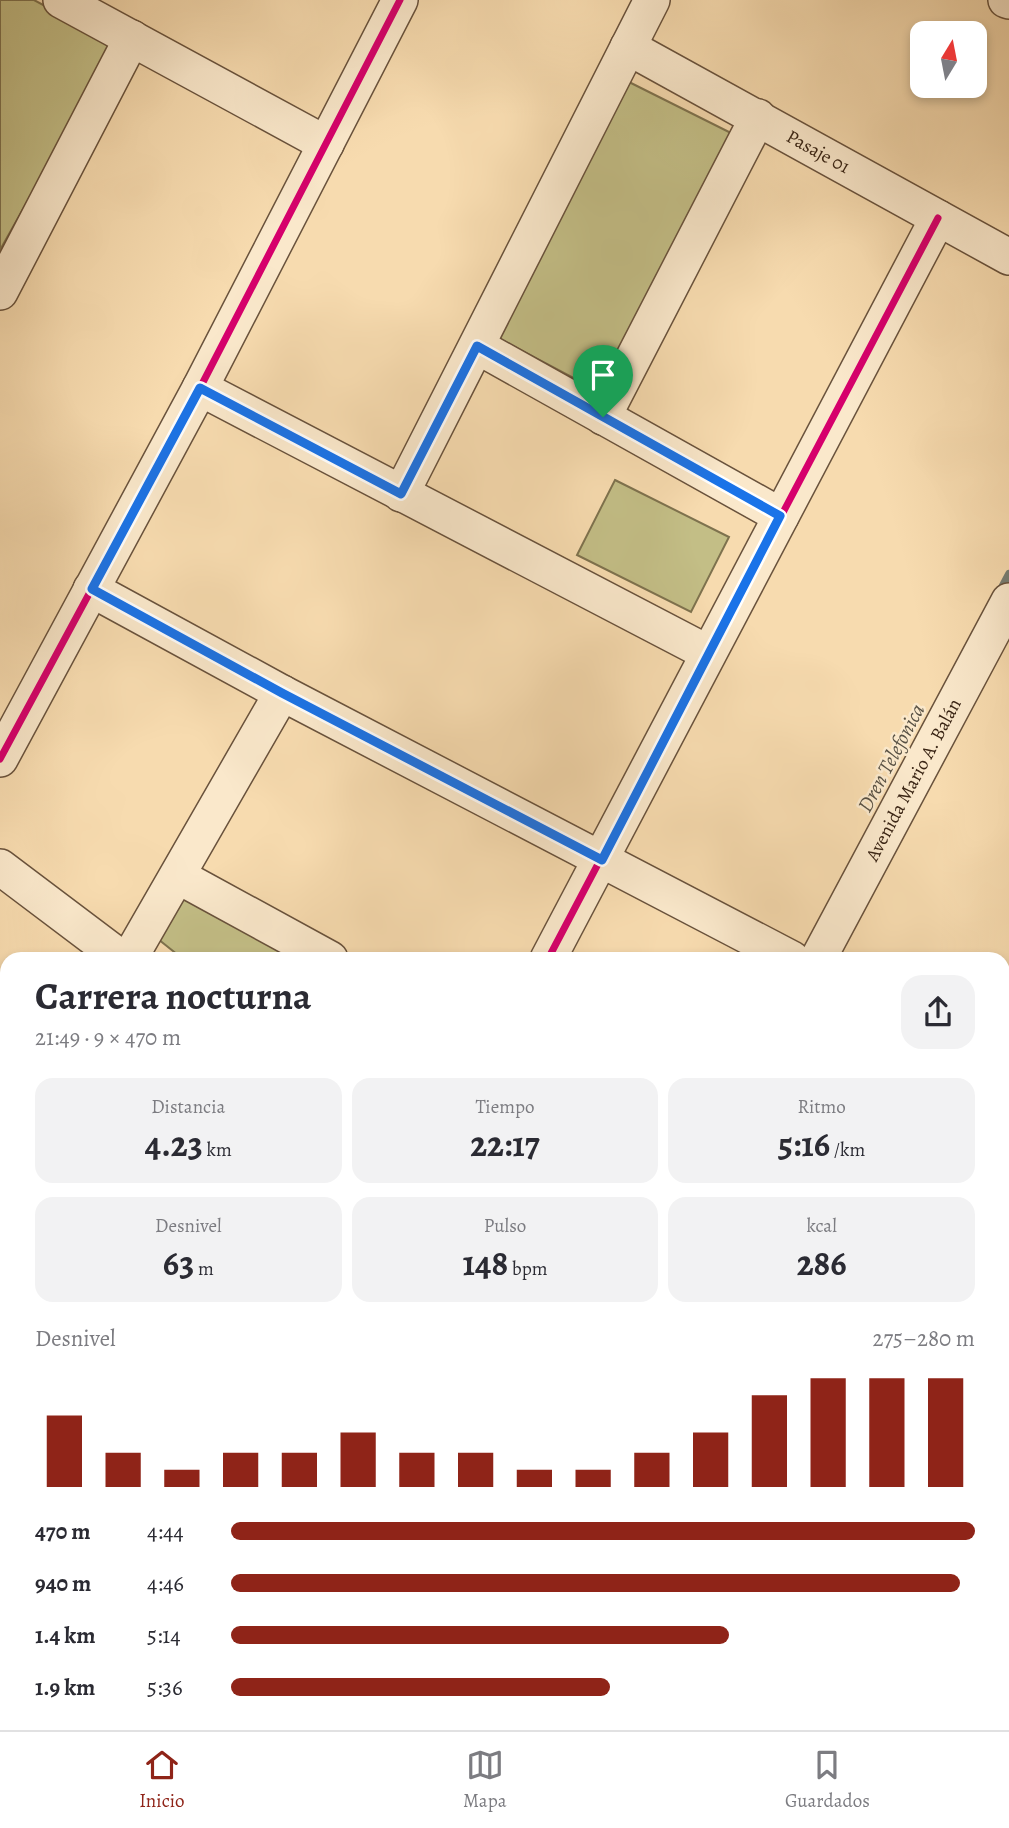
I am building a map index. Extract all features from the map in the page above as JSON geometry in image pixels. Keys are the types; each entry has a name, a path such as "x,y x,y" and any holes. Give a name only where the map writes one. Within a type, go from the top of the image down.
{"street":[{"path":"61,0 326,144"},
{"path":"0,759 200,388 400,0"},
{"path":"401,494 652,0"},
{"path":"0,292 132,38"},
{"name":"Pasaje 01","path":"628,47 1009,257"},
{"path":"603,417 758,117"},
{"path":"552,952 939,218"},
{"path":"477,346 780,516"},
{"path":"200,388 708,653"},
{"path":"92,589 282,693 779,952"},
{"name":"Avenida Mario A. Balán","path":"822,952 1009,601"},
{"path":"134,952 282,693"},
{"path":"0,867 113,952"},
{"path":"178,876 317,952"}],"shaded area":[{"path":"0,0 34,0 116,44 0,250"},
{"path":"625,80 735,135 600,392 498,338"},
{"path":"615,480 729,537 691,612 577,555"},
{"path":"184,897 287,952 174,952 158,939"}],"waterway":[{"name":"Dren Telefonica","path":"999,593 1009,574"}],"cycle path":[{"path":"0,759 200,388 400,0"},
{"path":"552,952 938,218"}],"route":[{"path":"477,346 603,417 780,516 602,860 282,693 92,589 200,388 401,494 477,346"}]}
